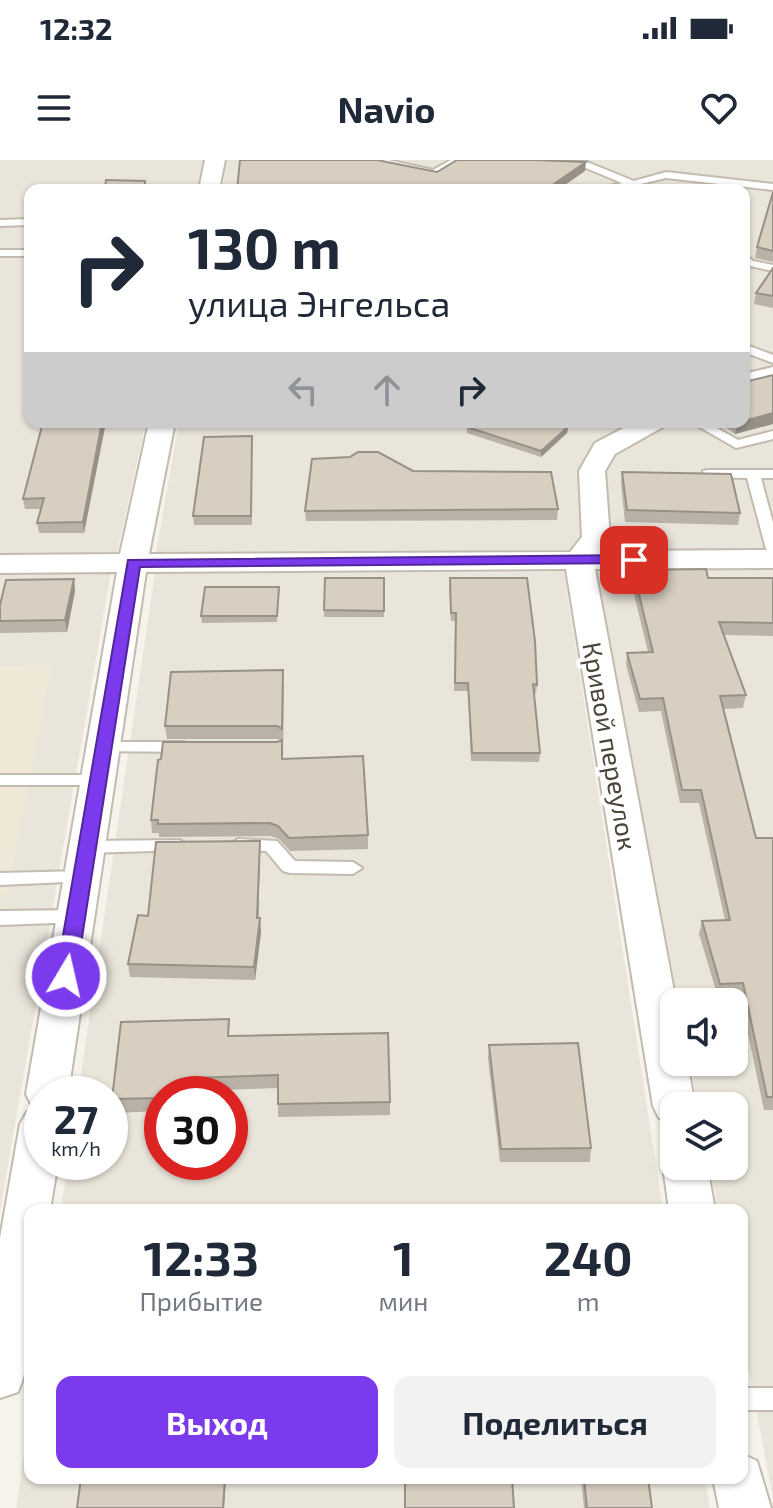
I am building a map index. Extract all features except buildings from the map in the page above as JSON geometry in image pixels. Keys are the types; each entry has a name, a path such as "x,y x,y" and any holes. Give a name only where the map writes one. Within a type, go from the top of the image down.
{"street":[{"path":"210,184 215,160"},
{"path":"50,1076 133,563 161,428"},
{"path":"579,560 596,538 592,471 604,449 643,428"},
{"path":"0,564 773,559"},
{"name":"Кривой переулок","path":"579,560 672,1092"},
{"path":"31,1204 35,1180"},
{"path":"687,1180 691,1204"},
{"path":"0,1376 4,1326 24,1249"},
{"path":"740,1484 745,1508"}],"lane":[{"path":"375,160 434,173 458,160"},
{"path":"519,160 587,165 630,184"},
{"path":"644,184 666,175 746,184"},
{"path":"750,184 773,187"},
{"path":"0,223 24,222"},
{"path":"0,253 24,253"},
{"path":"750,263 773,268"},
{"path":"750,350 773,359"},
{"path":"750,377 773,371"},
{"path":"708,428 736,444 773,435"},
{"path":"693,474 773,474"},
{"path":"753,474 773,549"},
{"path":"0,780 198,747"},
{"path":"225,846 271,845 290,867 353,868"},
{"path":"0,879 84,862 194,846"},
{"path":"0,918 75,917"},
{"path":"748,1399 773,1399"}],"shaded area":[{"path":"0,160 204,160 198,184 24,184 24,428 145,428 117,554 0,555"},
{"path":"227,160 773,160 773,549 156,553 178,428 750,428 750,184 223,184"},
{"path":"773,568 773,1498 748,1367 748,1204 717,1204 713,1180 748,1180 748,1092 695,1092 693,1076 748,1076 748,988 675,988 596,570"},
{"path":"111,572 93,676 0,1211 0,574"},
{"path":"564,572 662,1204 62,1204 65,1180 128,1180 128,1076 81,1076 155,573"},
{"path":"51,666 6,895 0,895 0,667"},
{"path":"24,1455 24,1484 706,1484 710,1508 16,1508"}],"route":[{"path":"66,976 133,563 634,560"}]}
